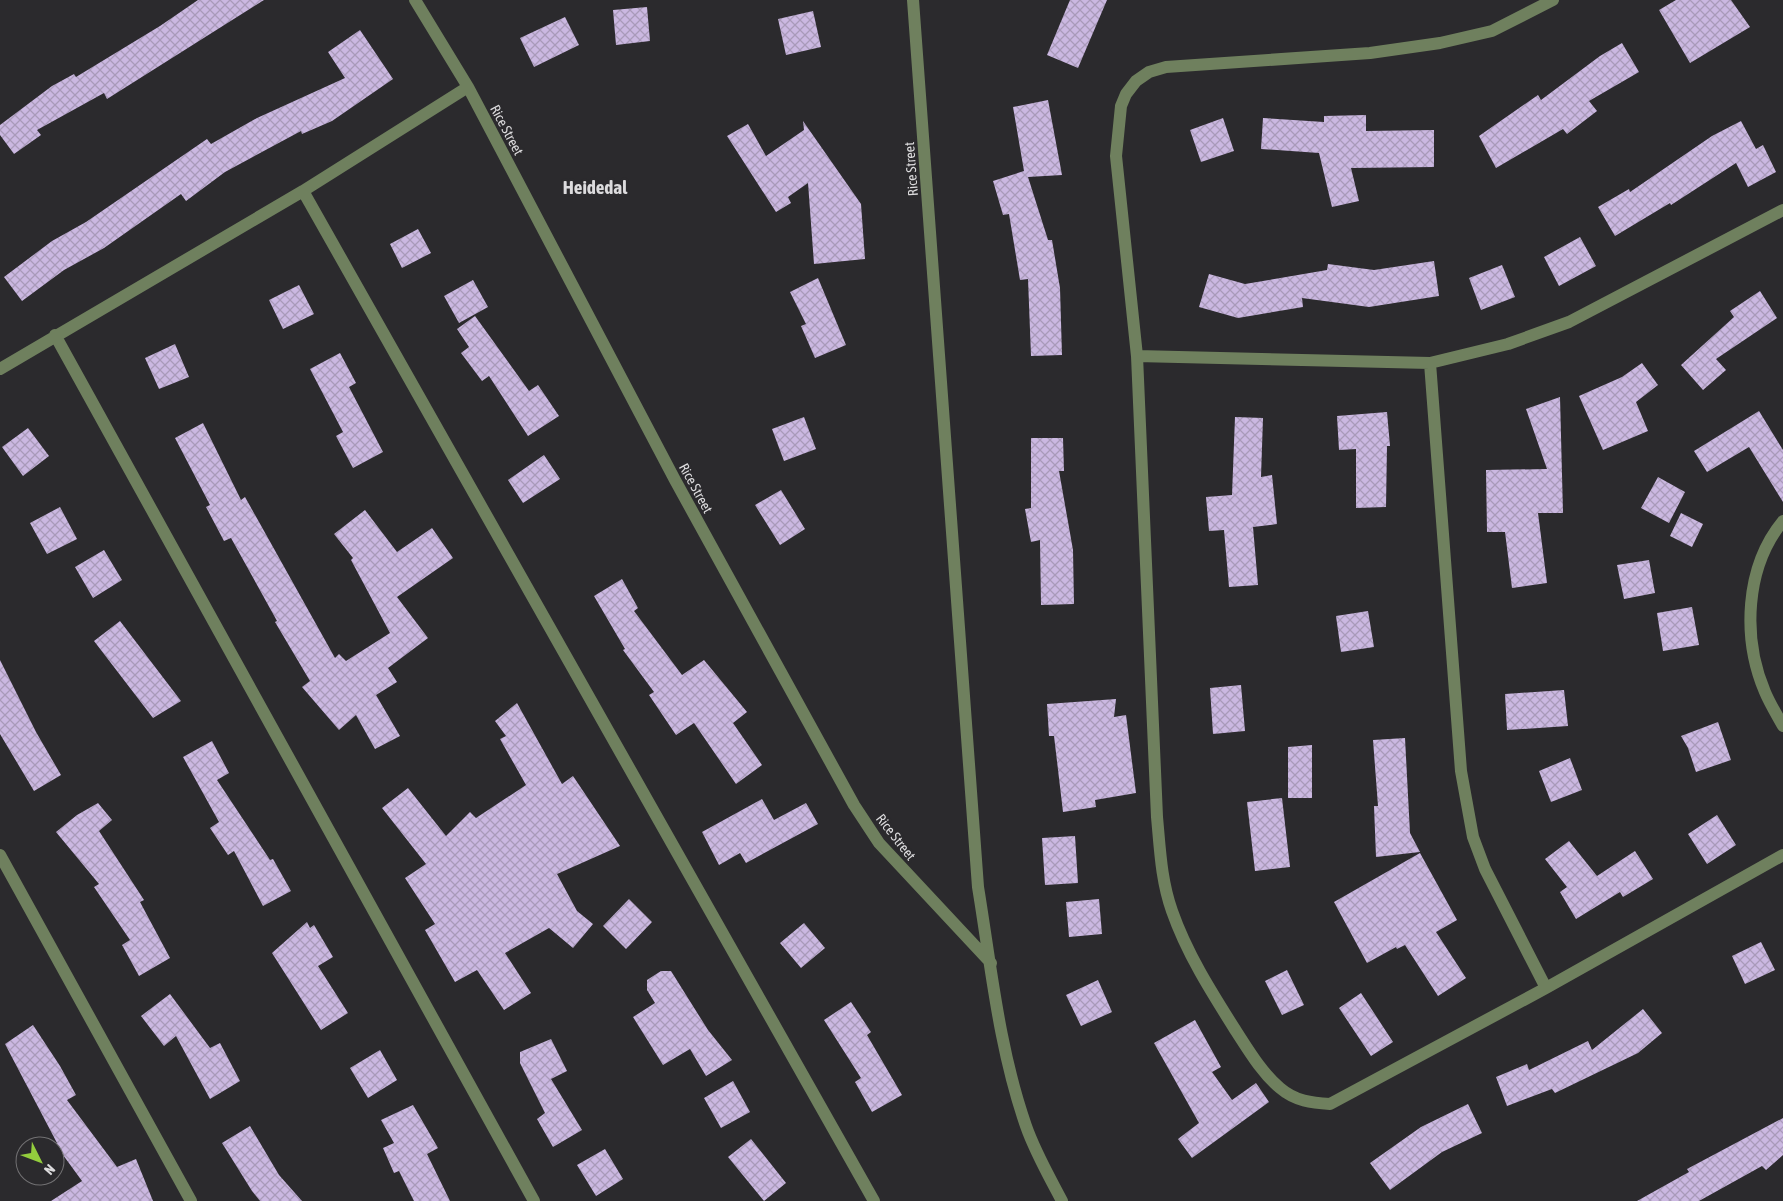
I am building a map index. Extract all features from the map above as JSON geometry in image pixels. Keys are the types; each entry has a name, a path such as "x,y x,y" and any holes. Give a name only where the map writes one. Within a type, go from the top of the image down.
{"street":[{"name":"Rice Street","path":"415,0 468,87 680,489 854,805 879,843 990,963"},
{"name":"Rice Street","path":"913,0 978,887 1014,1090 1040,1161 1062,1201"},
{"path":"1553,0 1492,31 1440,43 1370,52 1166,67 1149,72 1136,80 1121,106 1116,156 1136,356 1161,869 1172,910 1190,954 1226,1016 1258,1064 1280,1088 1296,1098 1312,1103 1330,1104 1546,988 1783,855"},
{"path":"0,369 303,191 468,87"},
{"path":"303,191 874,1201"},
{"path":"1136,356 1430,363 1508,344 1569,322 1783,210"},
{"path":"55,335 534,1201"},
{"path":"1430,363 1461,771 1467,810 1473,837 1485,869 1546,988"},
{"path":"1783,520 1772,534 1768,543 1758,569 1750,602 1754,657 1765,692 1783,726"},
{"path":"0,855 191,1201"}],"building":[{"path":"198,0 264,0 107,99 104,93 37,130 41,135 14,154 0,135 0,125 52,86 74,74 76,77 160,26"},
{"path":"1070,0 1107,0 1078,68 1047,55"},
{"path":"1676,0 1731,0 1750,27 1690,63 1659,10"},
{"path":"647,7 650,41 616,45 613,10"},
{"path":"813,11 821,47 786,55 778,19"},
{"path":"565,17 579,45 534,67 520,38"},
{"path":"360,30 393,79 332,121 302,134 301,131 225,172 186,201 181,194 104,248 64,270 22,301 4,277 52,241 86,222 207,139 211,144 257,118 345,78 328,52"},
{"path":"1622,43 1639,72 1589,101 1597,111 1567,134 1563,129 1496,168 1479,136 1538,95 1541,100 1600,56"},
{"path":"1048,100 1062,175 1028,177 1048,240 1052,240 1060,288 1062,355 1031,356 1028,279 1020,280 1009,214 1003,215 993,181 1024,171 1013,107"},
{"path":"1366,115 1366,131 1434,130 1434,167 1351,168 1359,201 1332,207 1319,153 1261,149 1263,118 1324,122 1324,116"},
{"path":"1223,118 1234,151 1201,162 1190,130"},
{"path":"803,121 861,204 865,259 814,264 808,183 788,197 791,203 776,212 727,136 748,124 766,156 804,130"},
{"path":"1741,121 1756,149 1763,145 1776,172 1748,187 1736,163 1671,205 1670,203 1615,236 1598,207 1629,189 1630,192 1712,136"},
{"path":"418,229 431,253 402,268 390,244"},
{"path":"1580,237 1596,266 1559,286 1544,257"},
{"path":"1434,261 1439,296 1369,307 1302,298 1303,307 1238,318 1199,307 1209,274 1245,284 1327,270 1328,264 1374,270"},
{"path":"1502,265 1515,297 1481,310 1469,278"},
{"path":"818,278 846,345 815,358 801,326 806,324 790,292"},
{"path":"473,280 488,307 459,323 444,296"},
{"path":"299,285 314,314 283,329 269,300"},
{"path":"1760,291 1777,318 1716,359 1726,370 1703,390 1681,365 1734,317 1730,311"},
{"path":"475,316 529,391 538,385 559,416 528,436 489,376 482,381 461,353 469,347 457,329"},
{"path":"175,344 189,377 159,389 145,358"},
{"path":"340,353 356,383 349,387 383,452 353,468 336,436 343,432 310,369"},
{"path":"1642,363 1658,385 1636,402 1648,431 1603,450 1579,396 1622,377"},
{"path":"1560,397 1563,513 1538,513 1547,583 1512,588 1505,532 1487,532 1486,470 1547,469 1526,409"},
{"path":"1759,411 1783,450 1783,502 1749,447 1707,472 1694,451"},
{"path":"1387,412 1390,446 1387,446 1386,507 1356,508 1356,449 1339,450 1337,416"},
{"path":"804,417 816,449 784,461 772,429"},
{"path":"1235,417 1263,418 1261,477 1272,475 1277,524 1253,527 1258,585 1229,587 1224,530 1209,531 1206,497 1232,495"},
{"path":"203,423 241,500 245,497 335,658 339,654 346,661 390,633 351,560 353,558 334,534 365,510 397,552 432,528 453,558 397,597 428,638 388,668 397,682 376,695 400,736 375,749 356,715 339,730 302,687 310,681 275,622 277,621 231,538 224,541 206,507 210,505 175,438"},
{"path":"28,428 49,456 23,476 2,447"},
{"path":"1031,438 1063,438 1064,471 1059,471 1073,550 1074,604 1041,605 1040,540 1031,542 1025,509 1031,508"},
{"path":"544,455 560,479 523,503 508,480"},
{"path":"1658,477 1685,492 1669,523 1641,508"},
{"path":"781,490 805,529 780,545 755,505"},
{"path":"60,507 77,539 47,554 30,523"},
{"path":"1681,513 1703,524 1692,547 1670,536"},
{"path":"104,550 122,580 93,598 75,567"},
{"path":"1649,560 1655,593 1624,599 1617,565"},
{"path":"622,579 638,608 634,611 682,675 704,660 747,712 733,723 762,765 736,784 694,723 676,735 649,695 654,692 623,650 625,649 594,596"},
{"path":"1692,607 1699,645 1663,651 1657,613"},
{"path":"1368,611 1374,647 1341,652 1336,616"},
{"path":"120,621 181,701 153,718 94,641"},
{"path":"0,660 36,732 61,775 34,791 0,734"},
{"path":"1241,685 1245,731 1213,734 1210,688"},
{"path":"1564,690 1568,726 1507,730 1505,694"},
{"path":"1116,699 1114,717 1126,715 1136,793 1095,800 1096,807 1063,812 1054,736 1049,736 1047,704"},
{"path":"517,703 562,784 573,776 620,846 557,874 577,911 593,924 573,948 549,928 505,953 531,993 504,1010 477,970 455,982 425,930 435,924 405,878 426,864 382,808 408,788 446,836 470,812 476,818 526,785 500,739 506,736 495,721"},
{"path":"1718,722 1731,760 1696,772 1688,748 1681,736"},
{"path":"1405,738 1410,833 1420,852 1376,857 1374,806 1378,806 1373,740"},
{"path":"212,741 229,773 217,780 270,860 273,859 291,891 263,906 234,851 228,855 210,828 219,822 183,757"},
{"path":"1312,745 1312,798 1288,798 1288,747"},
{"path":"1570,758 1582,790 1551,802 1539,771"},
{"path":"1282,798 1290,867 1255,871 1247,802"},
{"path":"762,799 774,820 806,803 818,824 746,863 740,853 719,865 702,832"},
{"path":"98,803 112,820 99,831 144,900 140,902 170,958 139,976 122,945 130,940 94,887 99,884 56,832 77,815"},
{"path":"1717,815 1736,845 1707,864 1688,834"},
{"path":"1075,836 1078,883 1045,885 1042,838"},
{"path":"1569,841 1597,876 1635,851 1653,879 1623,897 1620,892 1576,919 1560,892 1567,887 1545,859"},
{"path":"1420,853 1457,920 1436,932 1466,978 1438,996 1405,945 1397,949 1396,947 1367,963 1334,902"},
{"path":"629,899 652,922 626,949 603,926"},
{"path":"1099,899 1102,934 1069,937 1066,902"},
{"path":"307,922 310,928 314,925 333,957 318,966 348,1013 321,1030 272,953"},
{"path":"804,923 825,948 801,968 780,943"},
{"path":"1761,942 1775,970 1745,984 1732,956"},
{"path":"1287,970 1304,1005 1282,1015 1265,981"},
{"path":"661,971 671,971 708,1030 732,1060 706,1076 690,1049 663,1065 633,1017 655,1003 647,990 647,980"},
{"path":"1098,980 1112,1012 1081,1026 1066,995"},
{"path":"1361,993 1393,1042 1371,1056 1339,1008"},
{"path":"170,994 210,1048 220,1043 240,1081 210,1099 176,1036 164,1046 141,1016"},
{"path":"851,1002 871,1032 867,1035 902,1095 872,1112 855,1082 861,1078 824,1020"},
{"path":"1643,1009 1662,1033 1638,1053 1555,1093 1552,1089 1507,1106 1496,1077 1527,1064 1529,1070 1588,1041 1592,1050"},
{"path":"1195,1020 1221,1067 1212,1072 1232,1100 1256,1083 1269,1102 1192,1158 1178,1139 1199,1123 1154,1043"},
{"path":"33,1025 60,1066 76,1095 67,1100 117,1167 136,1159 153,1201 51,1201 82,1181 65,1158 65,1136 53,1136 5,1044"},
{"path":"551,1039 567,1071 551,1079 582,1130 553,1147 537,1119 545,1113 520,1063 520,1052"},
{"path":"380,1050 397,1080 368,1098 350,1068"},
{"path":"733,1081 750,1112 721,1128 704,1098"},
{"path":"1468,1104 1482,1133 1442,1152 1390,1190 1370,1163 1421,1127"},
{"path":"413,1105 438,1148 427,1154 450,1201 414,1201 399,1171 394,1173 383,1148 394,1143 381,1120"},
{"path":"1783,1118 1783,1155 1766,1170 1762,1166 1699,1201 1637,1201 1689,1172 1687,1169"},
{"path":"250,1126 279,1175 302,1201 260,1201 252,1191 222,1143"},
{"path":"751,1139 786,1183 764,1201 728,1157"},
{"path":"605,1149 623,1179 596,1196 577,1165"}],"district":[{"name":"Heidedal","path":"595,187"}]}
